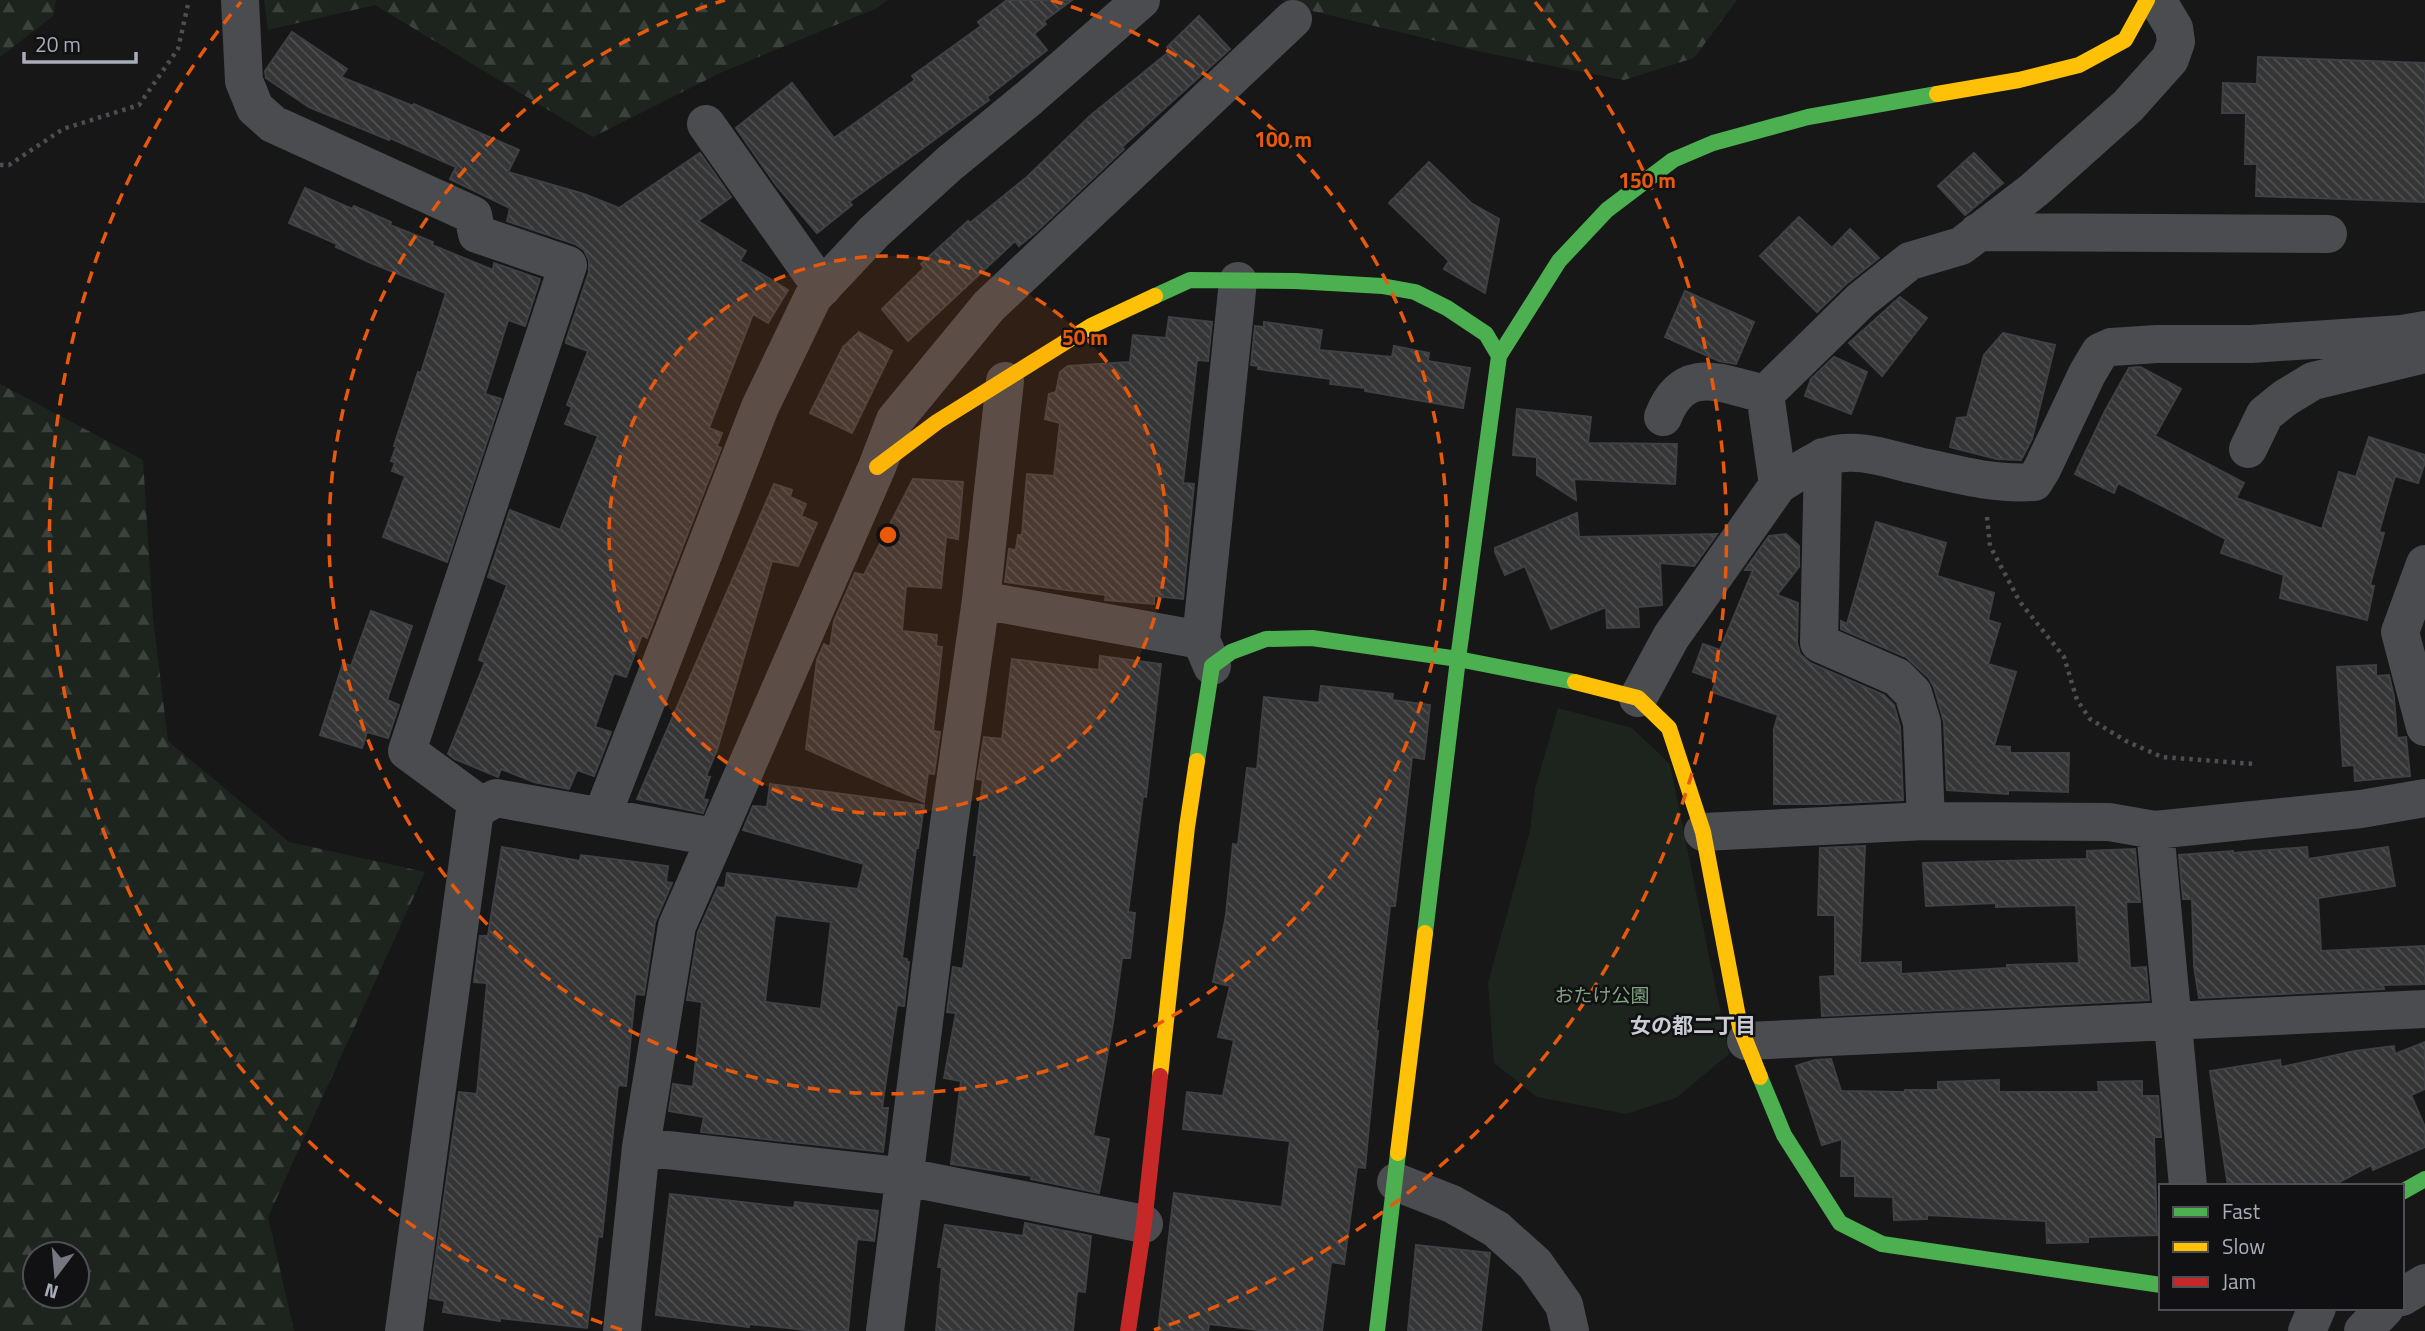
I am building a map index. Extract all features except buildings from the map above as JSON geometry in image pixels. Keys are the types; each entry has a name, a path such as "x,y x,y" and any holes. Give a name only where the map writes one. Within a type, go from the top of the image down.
{"street":[{"path":"240,0 244,80 255,108 273,124 473,215 477,234 568,265 407,751 482,806"},
{"path":"602,816 760,407 813,297 874,232 940,171 1141,0"},
{"path":"1377,1331 1458,660 1499,356 1559,261 1607,210 1673,160 1713,144 1808,117 2019,80 2079,65 2125,40 2147,0"},
{"path":"1765,394 1861,300 1910,261 1961,246 2034,190 2128,106 2170,59 2176,42 2174,28 2157,0"},
{"path":"622,1331 641,1147 677,926 877,467 895,419 989,306 1293,19"},
{"path":"706,124 822,288"},
{"path":"1978,232 2328,234"},
{"path":"877,467 937,422 1091,326 1190,280 1382,286 1415,292 1447,308 1486,334 1499,356"},
{"path":"1128,1331 1144,1224 1206,653 1238,281"},
{"path":"1639,698 1671,638 1778,485 1824,457 1850,452 1967,477 2015,483 2034,482 2087,374 2100,352 2111,347 2251,344 2402,334 2425,330"},
{"path":"2248,449 2265,414 2285,398 2314,382 2425,355"},
{"path":"1662,417 1679,390 1700,381 1765,394"},
{"path":"885,1331 948,831 981,600 1005,382"},
{"path":"1765,394 1778,485"},
{"path":"1824,457 1819,643 1897,677 1913,693 1922,723 1926,821"},
{"path":"2425,564 2400,632 2425,727"},
{"path":"981,600 1206,653 1231,652 1266,639 1312,638 1458,660 1602,687 1639,698 1669,728 1703,832 1740,1027 1784,1135 1840,1223 1882,1244 2159,1285"},
{"path":"404,1331 475,810 496,798 714,837"},
{"path":"1703,832 1926,821 2109,822 2155,830 2423,802"},
{"path":"2155,830 2188,1184"},
{"path":"1746,1041 2425,1009"},
{"path":"641,1147 906,1177 1144,1224"},
{"path":"2404,1191 2425,1179"},
{"path":"1396,1182 1452,1204 1496,1229 1535,1264 1563,1305 1570,1331"},
{"path":"2404,1296 2425,1283"},
{"path":"2307,1331 2316,1310"},
{"path":"2363,1331 2383,1310"}],"path":[{"path":"0,165 9,165 63,129 139,105 178,49 189,0"},
{"path":"1994,481 1987,517 1990,546 2020,602 2064,657 2077,700 2090,719 2126,741 2162,757 2254,764"}],"green space":[{"path":"0,0 56,0 53,16 0,57"},
{"path":"264,0 888,0 877,8 720,73 593,137 375,5 268,30"},
{"path":"1282,0 1737,0 1694,58 1624,80 1482,52 1300,8"},
{"path":"0,384 143,460 153,618 168,741 289,842 425,872 268,1217 294,1331 0,1331"},
{"name":"おたけ公園","path":"1558,708 1632,728 1670,764 1729,1054 1676,1098 1626,1114 1537,1097 1494,1063 1488,983 1530,831 1535,789"}],"traffic: fast":[{"path":"1499,356 1559,261 1607,210 1673,160 1713,143 1808,117 1937,94"},
{"path":"1155,296 1190,280 1295,281 1382,286 1415,292 1447,308 1486,334 1499,356 1458,659 1425,933"},
{"path":"1197,761 1212,666 1231,652 1266,639 1312,638 1458,659 1575,682"},
{"path":"1760,1077 1784,1135 1840,1223 1882,1244 2159,1285"},
{"path":"1377,1331 1398,1153"},
{"path":"2404,1191 2425,1179"}],"traffic: slow":[{"path":"1937,94 2019,80 2079,65 2125,40 2147,0"},
{"path":"877,467 937,422 1091,326 1155,296"},
{"path":"1575,682 1638,698 1669,728 1703,832 1740,1027 1760,1077"},
{"path":"1160,1076 1187,827 1197,761"},
{"path":"1398,1153 1425,933"}],"traffic: jam":[{"path":"1128,1331 1144,1224 1160,1076"}],"district":[{"name":"女の都二丁目","path":"1693,1025"}]}
